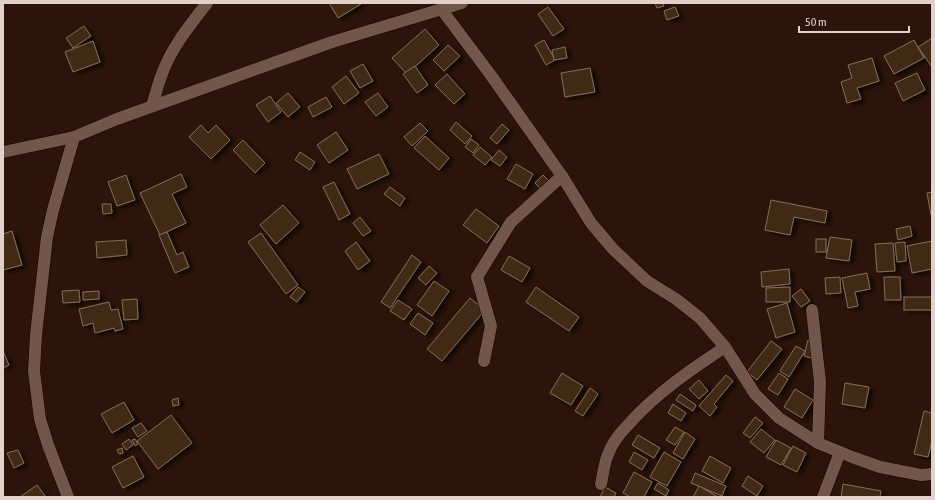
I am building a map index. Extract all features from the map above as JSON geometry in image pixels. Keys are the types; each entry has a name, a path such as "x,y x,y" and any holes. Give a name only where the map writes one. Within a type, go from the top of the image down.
{"street":[{"path":"152,106 162,73 176,46 190,24 207,3"},
{"path":"3,152 74,137 152,106 332,42 462,3"},
{"path":"442,10 490,74 562,176 591,223 612,249 647,280 676,299 700,318 725,347 755,394 779,418 818,443 880,467 921,475 932,474"},
{"path":"68,497 48,445 40,419 34,370 36,336 47,237 53,210 74,137"},
{"path":"484,361 491,326 477,277 511,222 562,176"},
{"path":"812,310 820,382 818,443"},
{"path":"601,484 606,457 616,439 632,420 655,397 680,376 725,347"},
{"path":"823,497 840,452"}],"building":[{"path":"329,3 360,3 361,4 338,18"},
{"path":"655,3 663,3 664,6 657,8"},
{"path":"548,7 564,29 553,36 538,14"},
{"path":"675,7 679,16 667,20 664,11"},
{"path":"84,26 91,36 73,48 66,38"},
{"path":"425,29 439,45 407,74 392,58"},
{"path":"932,38 932,67 918,47"},
{"path":"544,40 555,60 546,65 535,45"},
{"path":"914,40 924,58 894,74 884,56"},
{"path":"93,41 100,62 73,72 65,52"},
{"path":"448,45 460,56 444,71 433,60"},
{"path":"565,47 567,58 554,60 552,50"},
{"path":"872,58 879,81 857,88 861,99 847,103 841,82 852,78 848,65"},
{"path":"363,64 373,81 360,88 350,71"},
{"path":"415,66 428,85 417,93 403,74"},
{"path":"590,68 595,92 565,97 561,73"},
{"path":"917,73 925,90 903,101 895,83"},
{"path":"447,74 465,94 454,104 435,85"},
{"path":"346,76 359,93 344,104 332,87"},
{"path":"288,93 300,107 288,117 276,103"},
{"path":"378,93 388,107 376,116 365,102"},
{"path":"270,96 281,112 268,122 256,105"},
{"path":"326,97 332,107 313,117 308,107"},
{"path":"456,122 472,136 465,144 450,130"},
{"path":"420,123 428,131 412,146 404,137"},
{"path":"502,124 509,130 497,144 490,138"},
{"path":"201,125 208,133 216,125 230,140 211,159 189,137"},
{"path":"336,132 348,150 329,163 317,145"},
{"path":"425,136 449,158 439,170 414,148"},
{"path":"471,139 479,145 473,153 465,147"},
{"path":"243,140 265,163 255,173 233,150"},
{"path":"480,147 492,157 485,165 473,155"},
{"path":"499,150 507,157 500,166 491,160"},
{"path":"300,152 315,162 310,170 295,160"},
{"path":"379,154 389,174 357,189 347,169"},
{"path":"516,164 533,174 525,189 507,179"},
{"path":"181,174 187,187 172,194 186,223 160,235 140,193"},
{"path":"126,175 135,200 117,206 108,182"},
{"path":"543,175 550,182 542,190 535,183"},
{"path":"334,182 350,214 339,220 323,187"},
{"path":"390,187 405,198 400,206 384,194"},
{"path":"932,192 932,214 931,215 927,193"},
{"path":"771,200 827,211 825,223 794,217 790,235 765,230"},
{"path":"102,204 111,204 112,213 103,214"},
{"path":"283,205 299,223 276,244 260,225"},
{"path":"476,209 499,226 487,243 463,225"},
{"path":"360,217 371,231 363,236 353,223"},
{"path":"910,226 912,236 898,240 896,229"},
{"path":"12,231 22,265 3,270 3,234"},
{"path":"167,232 177,255 183,252 189,267 175,273 159,235"},
{"path":"261,233 298,285 286,294 248,242"},
{"path":"830,237 852,240 849,261 826,258"},
{"path":"816,239 826,239 826,252 816,252"},
{"path":"126,240 127,255 97,258 96,242"},
{"path":"932,241 932,269 912,273 907,246"},
{"path":"356,242 370,261 358,270 345,251"},
{"path":"905,242 906,261 897,262 895,243"},
{"path":"893,243 895,271 877,272 875,244"},
{"path":"412,255 421,262 390,308 381,302"},
{"path":"509,256 530,268 522,282 501,270"},
{"path":"429,266 437,273 426,285 418,278"},
{"path":"789,269 790,284 762,287 761,272"},
{"path":"867,273 870,289 855,292 858,306 848,308 842,278"},
{"path":"840,277 841,293 826,294 825,278"},
{"path":"884,277 900,277 901,300 885,300"},
{"path":"434,281 449,291 432,316 417,305"},
{"path":"298,287 305,292 297,302 290,297"},
{"path":"536,287 579,317 569,331 526,302"},
{"path":"790,287 790,302 766,302 766,288"},
{"path":"801,289 810,301 801,307 792,296"},
{"path":"79,290 80,302 63,303 62,291"},
{"path":"99,291 99,299 83,300 83,292"},
{"path":"904,297 932,297 932,310 904,310"},
{"path":"470,298 485,310 442,361 427,349"},
{"path":"137,299 138,319 124,320 122,300"},
{"path":"398,300 412,309 404,320 390,311"},
{"path":"109,302 111,310 118,309 123,329 115,331 114,328 95,333 93,323 83,326 79,309"},
{"path":"787,303 795,332 776,338 767,309"},
{"path":"418,313 433,323 425,335 410,324"},
{"path":"808,340 818,342 815,359 804,356"},
{"path":"771,341 782,349 757,380 747,372"},
{"path":"796,346 805,351 789,377 780,371"},
{"path":"3,351 9,365 3,368"},
{"path":"562,373 583,386 571,405 550,393"},
{"path":"779,373 788,379 778,395 768,389"},
{"path":"726,375 733,381 714,404 717,407 710,416 699,406"},
{"path":"699,380 708,391 699,399 689,389"},
{"path":"845,383 869,387 865,408 842,404"},
{"path":"590,388 598,394 583,416 575,411"},
{"path":"795,389 813,400 802,418 784,407"},
{"path":"680,394 696,405 693,411 676,400"},
{"path":"178,398 179,405 173,406 172,400"},
{"path":"124,402 134,420 112,433 101,414"},
{"path":"673,404 686,413 681,421 668,413"},
{"path":"924,411 932,413 932,441 928,457 914,454"},
{"path":"171,415 192,443 158,469 137,441"},
{"path":"755,417 763,423 750,438 743,433"},
{"path":"141,423 147,431 138,437 132,428"},
{"path":"675,427 684,432 675,445 666,440"},
{"path":"761,429 775,440 764,453 750,442"},
{"path":"685,432 695,439 683,459 673,453"},
{"path":"638,435 660,448 654,458 632,445"},
{"path":"129,439 133,445 126,450 122,444"},
{"path":"135,439 138,444 135,446 132,440"},
{"path":"776,440 791,448 781,465 766,457"},
{"path":"793,446 806,453 797,472 783,465"},
{"path":"122,448 123,453 119,454 117,450"},
{"path":"18,450 24,463 14,468 7,453"},
{"path":"634,452 648,460 642,470 629,462"},
{"path":"664,452 681,462 667,486 650,477"},
{"path":"133,456 144,477 123,488 112,467"},
{"path":"710,456 731,468 723,483 702,471"},
{"path":"634,472 652,482 644,497 630,497 623,493"},
{"path":"695,473 726,486 722,496 691,483"},
{"path":"748,476 763,486 757,496 742,486"},
{"path":"658,483 669,490 666,496 654,489"},
{"path":"843,484 881,491 880,497 841,497"},
{"path":"37,485 46,497 20,497"},
{"path":"699,486 718,497 693,497"},
{"path":"605,487 616,493 614,497 600,497"}]}
